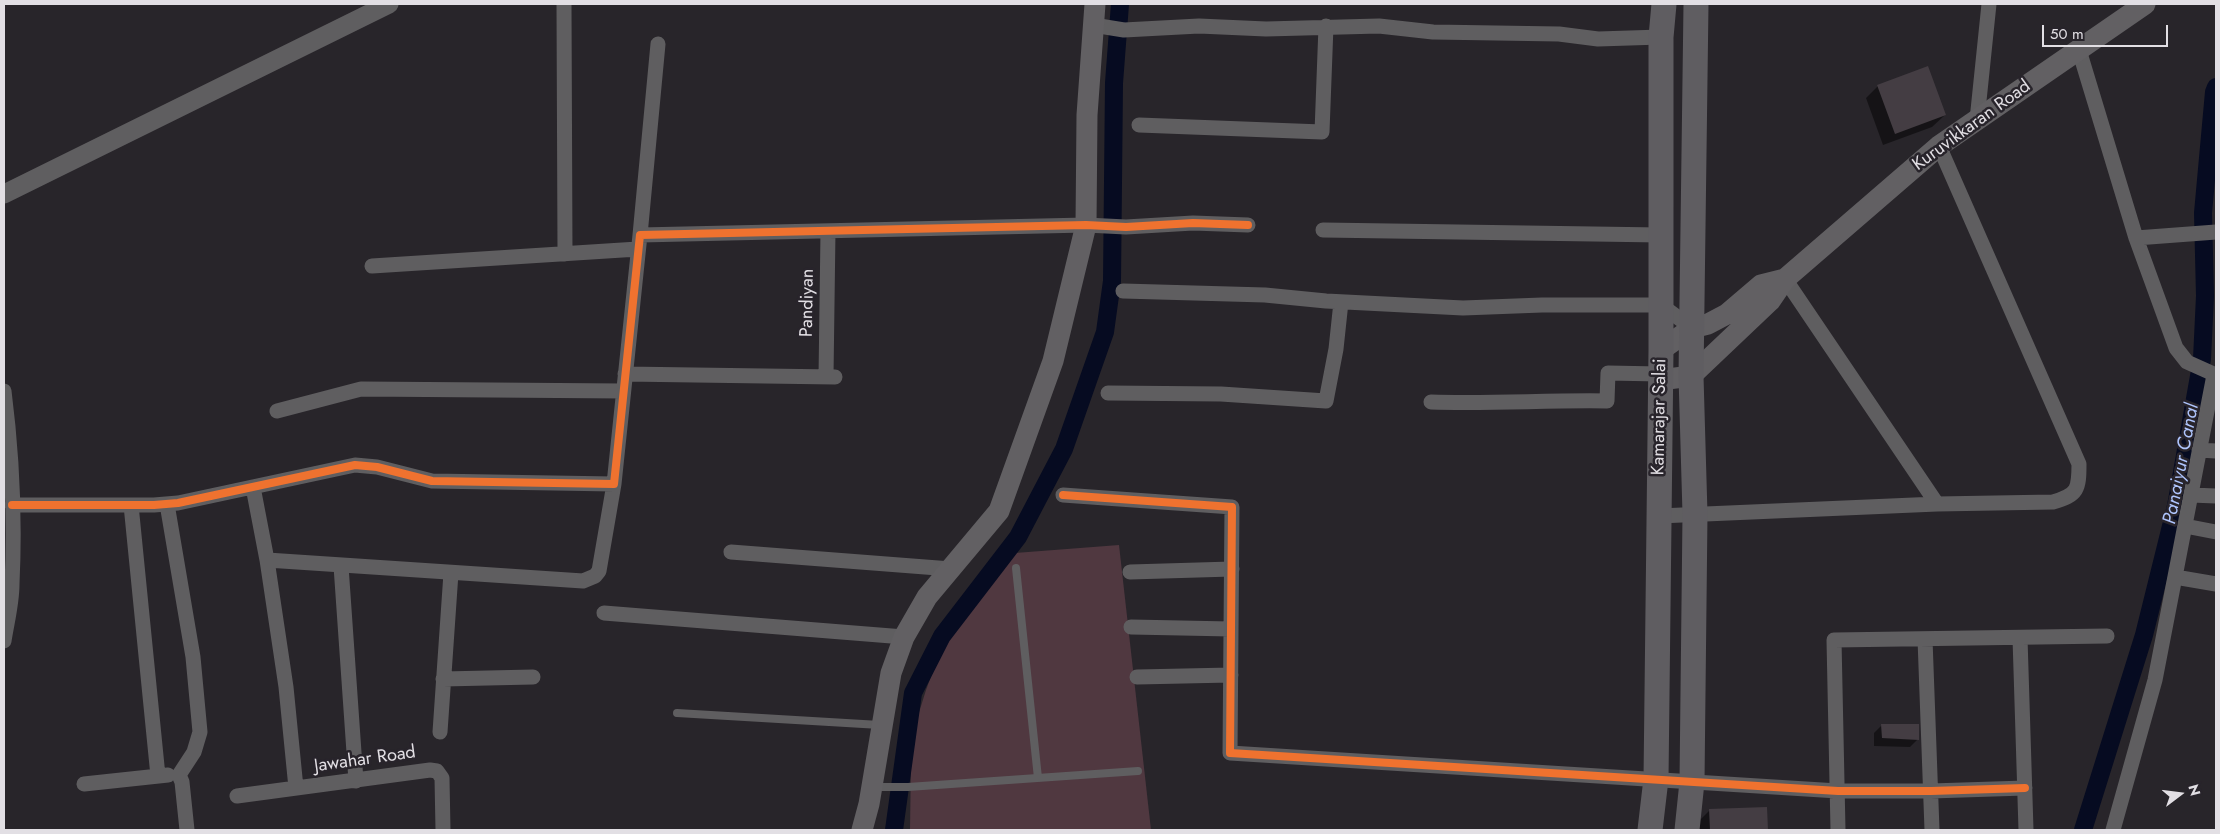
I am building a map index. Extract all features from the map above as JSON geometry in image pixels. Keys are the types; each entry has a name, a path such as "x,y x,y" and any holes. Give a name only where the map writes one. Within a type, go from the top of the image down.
{"highway":[{"name":"Kamarajar Salai","path":"1650,830 1656,779 1661,305 1661,37 1664,4"},
{"name":"Kamarajar Salai","path":"1687,830 1692,782 1695,514 1691,376 1696,4"}],"main road":[{"path":"862,830 881,787 882,725 891,673 904,637 927,597 999,511 1104,226 1088,115 1109,28 1095,4"},
{"name":"Kuruvikkaran Road","path":"1691,376 1770,301 1785,279 1938,146 2145,4"},
{"name":"Kuruvikkaran Road","path":"1660,368 1692,328 1708,324 1727,314 1761,285 1785,279"},
{"path":"1660,368 1691,376"}],"street":[{"path":"4,194 389,4"},
{"path":"564,4 565,254"},
{"path":"1977,120 1989,4"},
{"path":"1109,28 1198,26 1266,29 1378,26 1433,32 1560,34 1598,39 1661,37"},
{"path":"1139,125 1322,132 1326,26"},
{"path":"268,560 583,581 595,576 598,571 614,484 658,44"},
{"path":"2079,50 2136,238 2176,348 2187,362 2213,374 2155,680 2113,830"},
{"path":"1658,516 1937,504 2053,502 2070,497 2079,484 2079,464 1938,146"},
{"path":"372,266 565,254 639,242 828,230 1192,223 1248,225"},
{"name":"Pandiyan","path":"625,374 831,377 828,230"},
{"path":"1324,230 1661,235"},
{"path":"2136,238 2216,232"},
{"path":"1785,279 1937,504"},
{"path":"1123,291 1265,295 1340,302 1463,308 1542,305 1661,305 1692,328"},
{"path":"1108,393 1221,394 1282,400 1326,401 1336,349 1340,302"},
{"path":"1431,402 1492,404 1557,400 1607,401 1608,374 1660,368"},
{"path":"277,411 361,388 623,391"},
{"path":"4,390 8,422 12,505 12,586 4,641"},
{"path":"2200,450 2216,451"},
{"path":"12,505 167,504 253,487 341,466 355,465 377,467 432,481 614,484"},
{"path":"253,487 268,560 286,687 296,788"},
{"path":"2191,494 2216,496"},
{"path":"1062,495 1232,507 1230,753 1838,791 1931,792 2025,788"},
{"path":"167,504 193,657 200,732 194,752 179,775"},
{"path":"131,505 158,776"},
{"path":"2185,526 2216,532"},
{"path":"731,552 951,568"},
{"path":"341,566 356,780"},
{"path":"1130,572 1232,569"},
{"path":"440,732 451,573"},
{"path":"2175,577 2216,584"},
{"path":"604,612 904,637"},
{"path":"1131,627 1231,629"},
{"path":"1838,830 1834,640 2107,636"},
{"path":"2020,638 2026,830"},
{"path":"1925,640 1932,830"},
{"path":"1137,677 1231,675"},
{"path":"443,679 533,677"},
{"name":"Jawahar Road","path":"237,796 430,770 437,771 442,778 443,830"},
{"path":"84,784 179,775"},
{"path":"179,775 182,782 187,830"}],"lane":[{"path":"1016,568 1038,778"},
{"path":"677,713 882,725"},
{"path":"881,787 908,787 1138,770"}],"shaded area":[{"path":"1119,545 1151,830 910,830 911,761 916,722 940,652 959,623 1015,553"}],"building":[{"path":"1928,66 1946,115 1895,134 1877,85"},
{"path":"1881,724 1919,724 1919,740 1882,738"},
{"path":"1767,807 1768,830 1710,830 1709,809"}],"waterway":[{"path":"894,830 913,693 942,636 1018,537 1064,449 1105,332 1112,281 1114,83 1120,4"},
{"name":"Panaiyur Canal","path":"2083,830 2144,635 2176,506 2202,359 2205,296 2203,213 2216,87"}],"cycle path":[{"path":"12,505 154,505 178,503 355,465 377,467 432,481 614,484 640,235 1086,225 1126,227 1193,223 1248,225"},
{"path":"1063,495 1232,507 1230,753 1838,791 2025,788"}]}
